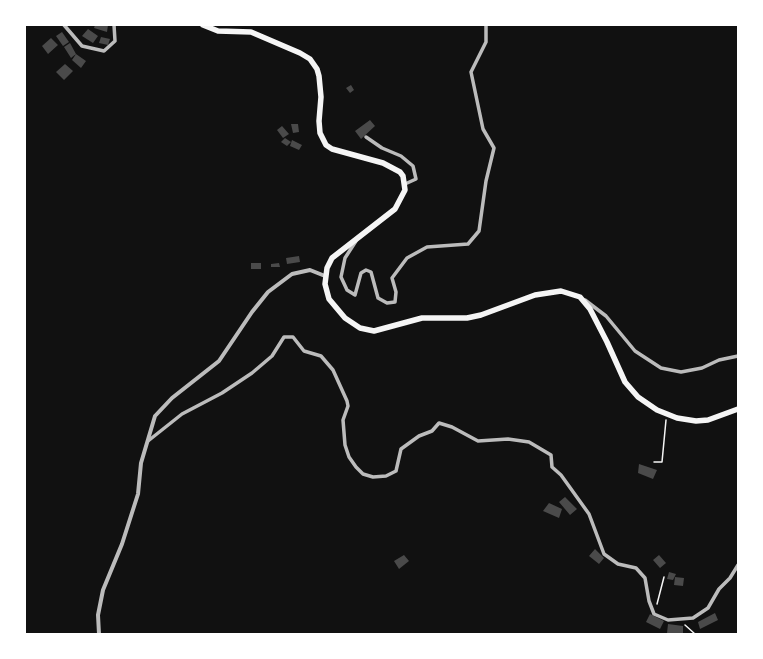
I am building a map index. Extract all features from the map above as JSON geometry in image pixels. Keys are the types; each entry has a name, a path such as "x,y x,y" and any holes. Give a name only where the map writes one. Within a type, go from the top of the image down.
{"highway":[{"path":"203,25 218,31 251,32 300,53 310,59 317,69 319,76 321,97 319,121 320,133 326,145 332,149 391,166 400,172 405,184 403,196 395,209 332,258 324,276 326,292 332,305 345,318 360,328 374,331 422,318 467,318 481,315 535,295 550,292 561,292 580,297 593,315 625,382 638,397 657,410 696,421 708,420 738,409"}],"street":[{"path":"64,25 82,46 104,51 115,41 114,25"},
{"path":"358,239 345,258 341,277 346,290 355,295 361,273 366,270 371,272 378,298 387,303 395,302 396,292 392,278 407,258 427,247 468,244 479,231 486,181 494,148 483,129 471,72 486,42 486,25"},
{"path":"366,137 382,148 401,156 413,166 416,178 405,184"},
{"path":"99,634 98,615 103,590 122,544 138,494 141,463 155,416 172,398 219,360 252,312 268,292 292,274 310,270 324,276"},
{"path":"580,297 606,316 635,351 660,368 681,372 702,368 719,360 738,356"},
{"path":"148,441 182,414 222,393 252,373 272,356 284,337 293,337 304,351 321,356 333,370 348,406 343,420 345,445 349,457 356,468 363,474 373,477 386,476 396,471 401,449 419,436 432,431 439,423 452,427 478,441 508,439 530,442 551,455 552,467 561,475 589,514 604,554 618,564 636,568 645,578 649,601 654,614 668,620 693,618 708,608 719,589 730,578 738,565"}],"path":[{"path":"654,462 662,462 667,414"},
{"path":"654,614 664,576"},
{"path":"681,624 687,625 695,634"}],"building":[{"path":"95,25 108,25 107,32 94,28"},
{"path":"88,29 98,36 93,43 82,36"},
{"path":"62,32 69,42 63,46 56,36"},
{"path":"101,37 110,39 108,45 99,43"},
{"path":"51,38 58,45 48,54 42,46"},
{"path":"70,43 76,54 71,58 64,47"},
{"path":"76,54 86,61 81,68 72,60"},
{"path":"65,64 73,71 64,80 56,72"},
{"path":"351,85 354,90 350,93 346,88"},
{"path":"370,120 375,126 361,139 355,131"},
{"path":"291,124 298,124 299,132 293,133"},
{"path":"282,126 289,134 283,138 277,130"},
{"path":"285,138 291,142 287,146 281,142"},
{"path":"292,140 302,145 299,150 290,146"},
{"path":"299,256 300,262 287,264 286,258"},
{"path":"251,263 261,263 261,269 251,269"},
{"path":"279,263 280,267 271,267 271,264"},
{"path":"639,464 657,470 653,479 638,473"},
{"path":"565,497 577,509 570,515 559,502"},
{"path":"549,503 562,509 559,518 543,511"},
{"path":"595,549 604,558 599,564 589,556"},
{"path":"404,555 409,561 399,569 394,561"},
{"path":"659,555 666,563 660,568 653,560"},
{"path":"669,572 676,574 673,580 667,579"},
{"path":"675,577 684,578 683,586 674,585"},
{"path":"715,613 718,620 700,629 698,622"},
{"path":"650,614 664,621 660,629 646,622"},
{"path":"668,624 683,626 683,634 667,633"}]}
